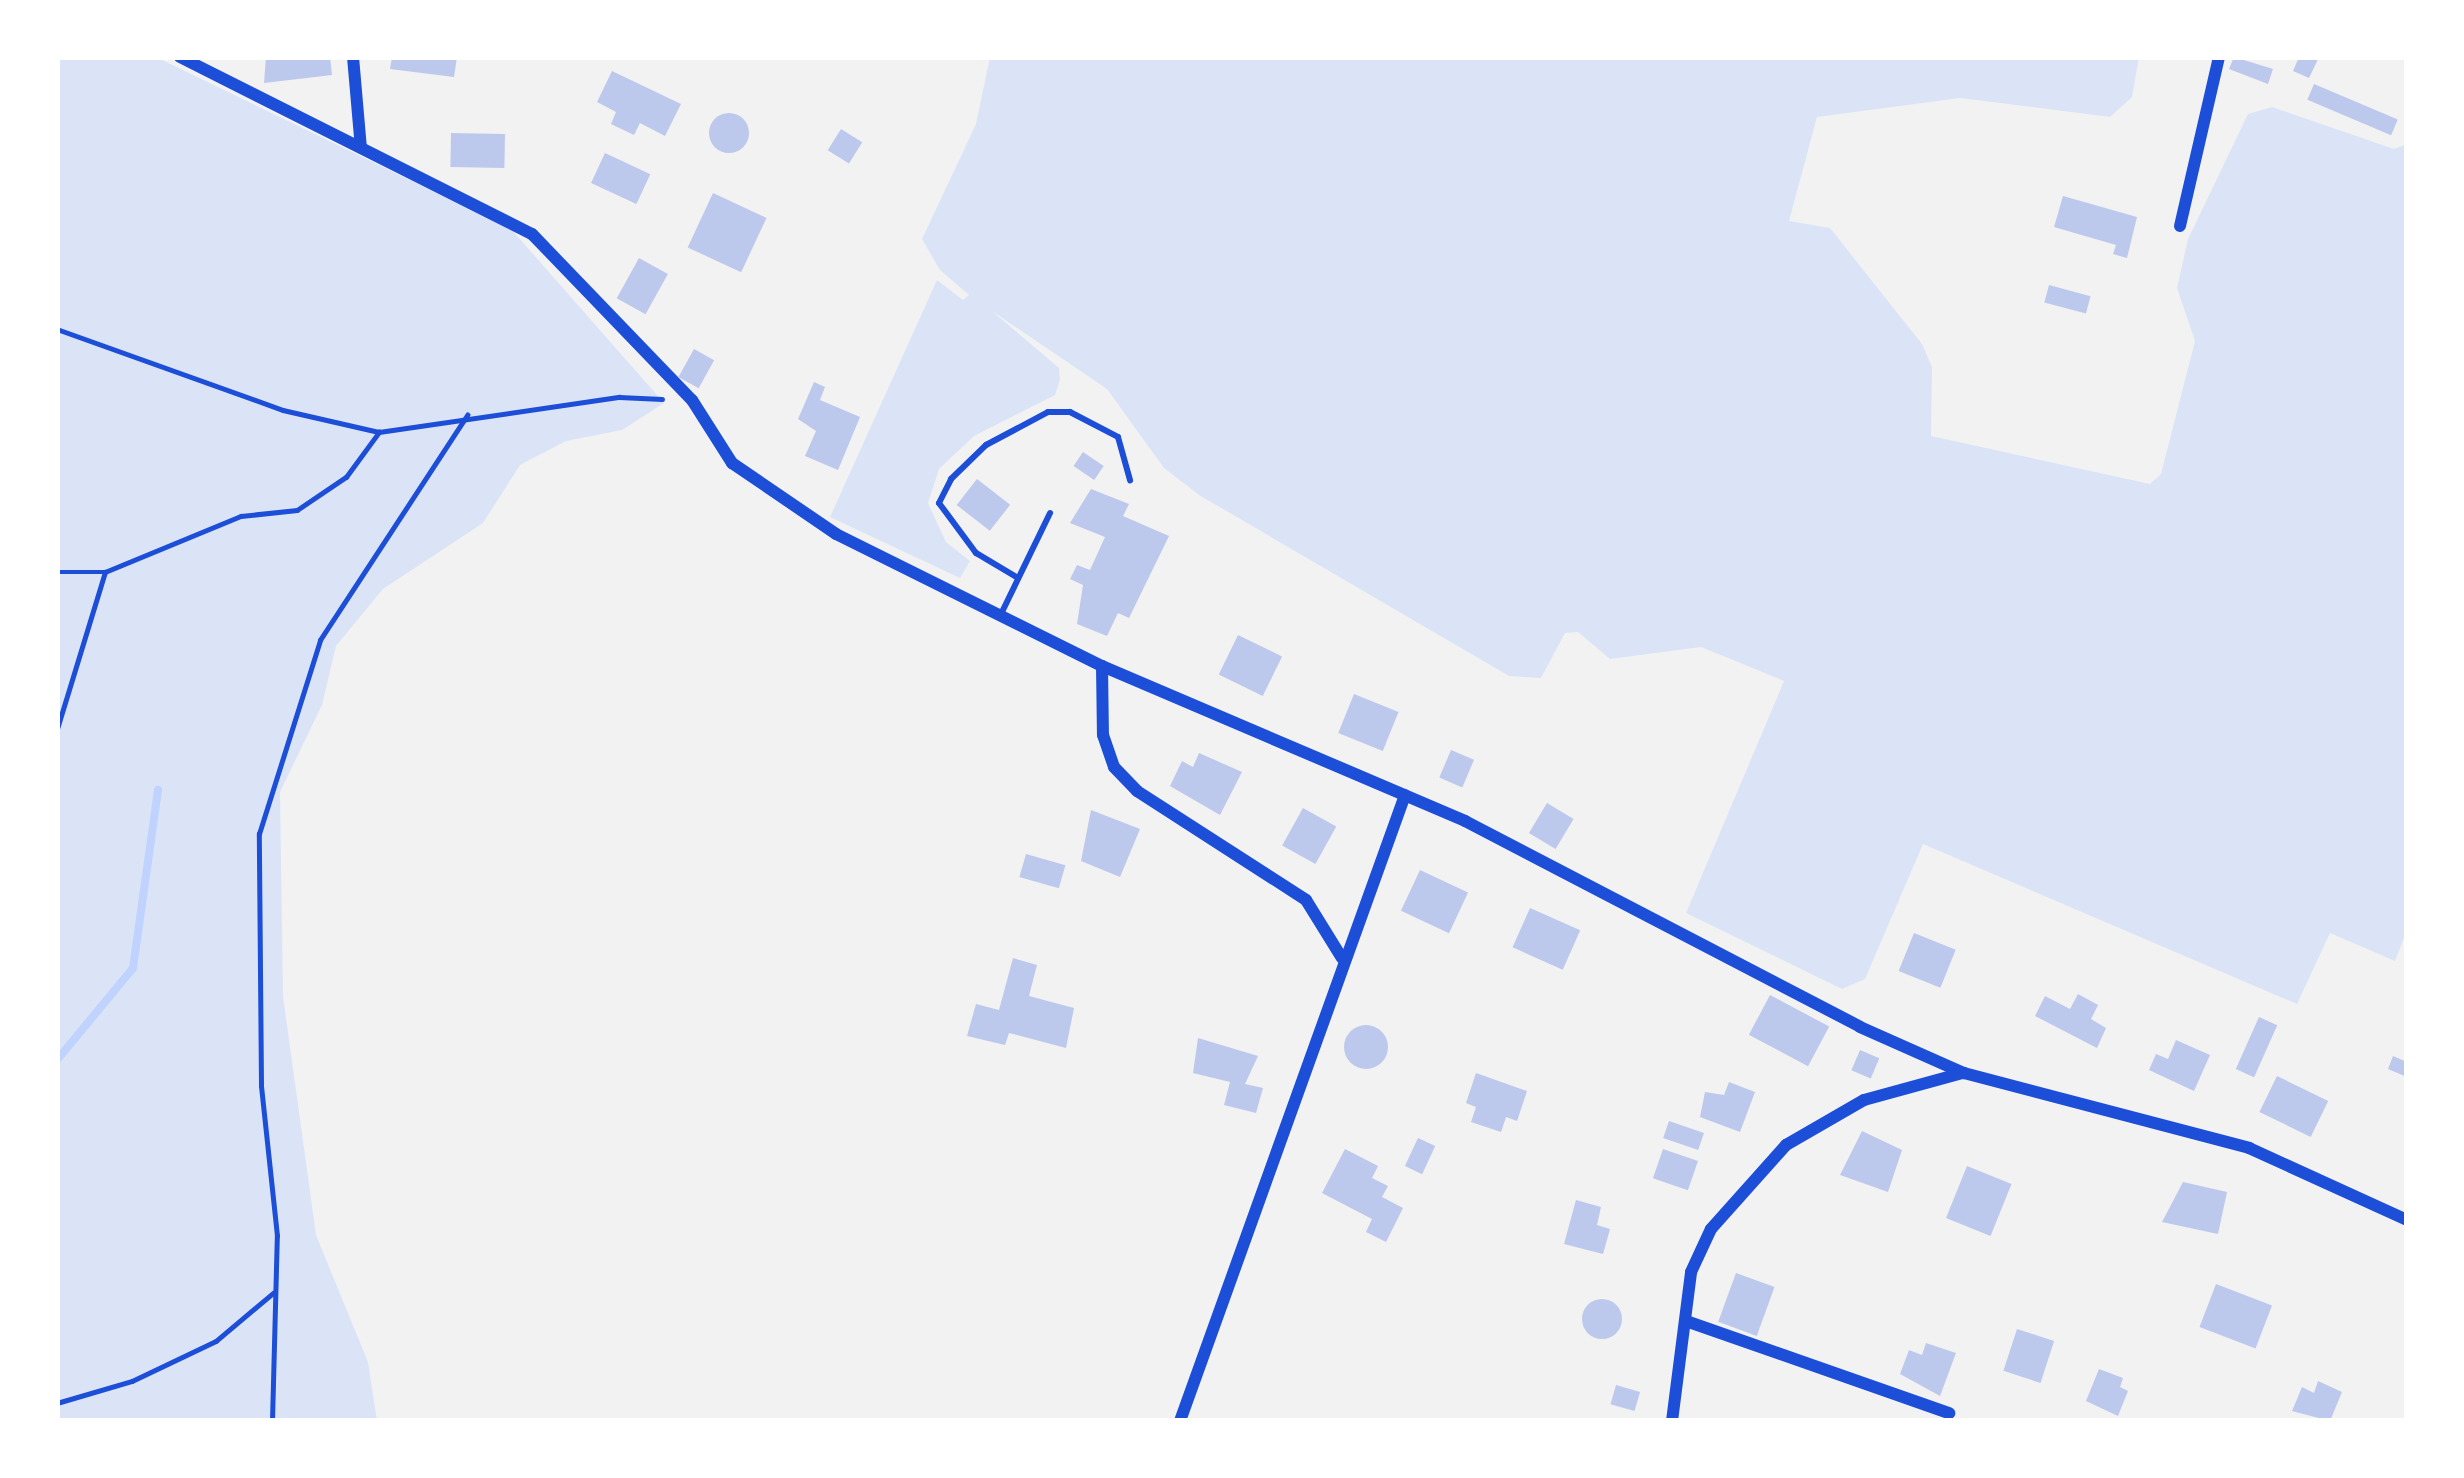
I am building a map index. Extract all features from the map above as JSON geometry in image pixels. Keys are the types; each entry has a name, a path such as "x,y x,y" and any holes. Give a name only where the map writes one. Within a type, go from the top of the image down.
{"street":[{"path":"180,57 532,234 692,400 732,463 836,534 1102,666 1405,795 1964,1073 2248,1148 2407,1220"},
{"path":"352,57 361,148"},
{"path":"2180,226 2219,57"},
{"path":"1102,666 1103,735 1114,767 1137,791 1306,900 1342,959"},
{"path":"1180,1421 1342,959 1405,795"},
{"path":"1672,1421 1691,1272 1712,1229 1786,1145 1864,1100 1964,1073"},
{"path":"1686,1322 1949,1413"}],"lane":[{"path":"1018,578 976,553 939,503 951,479 986,445 1048,412 1070,412 1118,437 1130,480"},
{"path":"1000,616 1050,513"}],"path":[{"path":"57,329 283,410 380,432 466,415 619,397 692,400"},
{"path":"272,1421 277,1236 261,1086 260,834 320,640 466,415"},
{"path":"57,572 105,572 241,516 296,510 346,477 380,432"},
{"path":"57,729 105,572"},
{"path":"57,1403 132,1381 216,1341 272,1293"}],"shaded area":[{"path":"57,57 156,57 511,229 664,403 622,430 566,441 520,465 483,523 383,589 336,646 322,705 280,792 283,996 316,1235 368,1362 377,1421 57,1421"},
{"path":"990,57 2139,57 2132,97 2110,117 1960,98 1817,117 1789,221 1830,228 1922,344 1932,367 1931,436 2150,484 2161,474 2195,341 2177,288 2188,239 2248,114 2272,107 2394,149 2407,144 2407,930 2395,961 2330,933 2297,1004 1923,844 1865,979 1842,989 1686,913 1784,681 1701,647 1610,659 1578,632 1565,633 1541,678 1509,676 1199,495 1164,468 1107,389 992,311 1059,368 1060,380 1055,395 974,436 939,469 928,503 946,542 970,561 960,578 830,517 937,280 963,300 969,295 940,270 922,239 976,124"}],"building":[{"path":"266,57 330,57 332,75 264,83"},
{"path":"392,57 457,57 454,77 390,69"},
{"path":"2234,57 2273,69 2268,84 2229,69"},
{"path":"2299,57 2319,57 2309,78 2293,71"},
{"path":"612,71 681,104 665,136 640,123 634,135 611,124 616,112 597,102"},
{"path":"2314,84 2398,120 2391,135 2307,100"},
{"path":"729,113 743,119 749,133 743,147 729,153 715,147 709,133 715,119"},
{"path":"841,129 862,142 849,163 828,150"},
{"path":"451,133 505,134 504,168 450,167"},
{"path":"605,153 650,174 636,204 591,183"},
{"path":"713,193 766,218 741,272 688,247"},
{"path":"2063,196 2137,217 2127,258 2113,254 2116,245 2054,227"},
{"path":"639,258 668,274 646,314 617,298"},
{"path":"2049,285 2091,296 2086,314 2044,302"},
{"path":"694,349 714,360 699,388 678,377"},
{"path":"814,382 825,387 820,400 860,417 838,470 805,456 816,431 798,419"},
{"path":"1083,452 1104,466 1094,480 1073,466"},
{"path":"977,479 1010,505 990,531 957,505"},
{"path":"1091,489 1129,504 1123,516 1169,536 1129,618 1118,613 1107,636 1077,624 1083,585 1070,579 1077,565 1090,570 1105,537 1070,523"},
{"path":"1238,635 1282,656 1263,696 1219,675"},
{"path":"1354,694 1399,712 1383,751 1338,733"},
{"path":"1451,750 1474,760 1462,787 1439,778"},
{"path":"1199,753 1242,772 1220,815 1170,786 1182,761 1193,767"},
{"path":"1547,803 1574,819 1556,849 1529,833"},
{"path":"1303,808 1336,826 1315,864 1282,846"},
{"path":"1091,810 1140,829 1120,877 1081,861"},
{"path":"1026,854 1065,865 1059,888 1019,877"},
{"path":"1420,870 1468,892 1449,933 1401,911"},
{"path":"1530,908 1580,930 1563,970 1513,947"},
{"path":"1914,933 1956,950 1940,988 1899,971"},
{"path":"1013,958 1037,965 1029,996 1074,1008 1066,1048 1009,1033 1005,1045 967,1036 976,1004 999,1010"},
{"path":"2078,994 2098,1005 2091,1019 2106,1028 2097,1048 2035,1016 2045,996 2070,1009"},
{"path":"1770,995 1829,1026 1808,1066 1749,1035"},
{"path":"2259,1017 2277,1025 2254,1077 2236,1069"},
{"path":"1366,1025 1382,1031 1388,1047 1382,1063 1366,1069 1350,1063 1344,1047 1350,1031"},
{"path":"1198,1038 1258,1056 1245,1084 1263,1088 1256,1113 1224,1105 1230,1082 1193,1073"},
{"path":"2176,1040 2210,1055 2194,1091 2149,1070 2156,1054 2168,1059"},
{"path":"1860,1050 1879,1058 1871,1078 1851,1070"},
{"path":"2393,1056 2407,1062 2407,1077 2388,1069"},
{"path":"1476,1073 1527,1091 1517,1121 1506,1117 1501,1132 1471,1122 1476,1107 1466,1103"},
{"path":"2277,1076 2328,1101 2311,1137 2259,1112"},
{"path":"1729,1082 1755,1092 1740,1132 1700,1117 1705,1092 1724,1095"},
{"path":"1669,1121 1704,1133 1698,1150 1663,1138"},
{"path":"1862,1131 1902,1150 1888,1192 1840,1175"},
{"path":"1418,1138 1435,1146 1422,1174 1405,1166"},
{"path":"1345,1149 1378,1166 1372,1178 1388,1186 1382,1197 1403,1208 1386,1242 1366,1232 1372,1219 1322,1193"},
{"path":"1663,1149 1698,1161 1688,1190 1653,1178"},
{"path":"1967,1166 2012,1184 1991,1236 1946,1218"},
{"path":"2183,1182 2227,1192 2218,1234 2162,1222"},
{"path":"1576,1200 1601,1207 1597,1225 1610,1229 1603,1254 1564,1244"},
{"path":"1736,1273 1775,1287 1757,1336 1718,1322"},
{"path":"2216,1284 2272,1306 2256,1348 2200,1327"},
{"path":"1602,1299 1616,1305 1622,1319 1616,1333 1602,1339 1588,1333 1582,1319 1588,1305"},
{"path":"2017,1329 2054,1341 2040,1383 2003,1371"},
{"path":"1926,1343 1956,1353 1940,1396 1900,1374 1909,1350 1922,1355"},
{"path":"2099,1369 2123,1378 2120,1387 2128,1391 2118,1416 2086,1401"},
{"path":"2318,1381 2342,1392 2330,1421 2292,1411 2302,1387 2314,1393"},
{"path":"1616,1385 1640,1392 1635,1411 1610,1404"}],"waterway":[{"path":"57,1060 133,968 158,790"}]}
